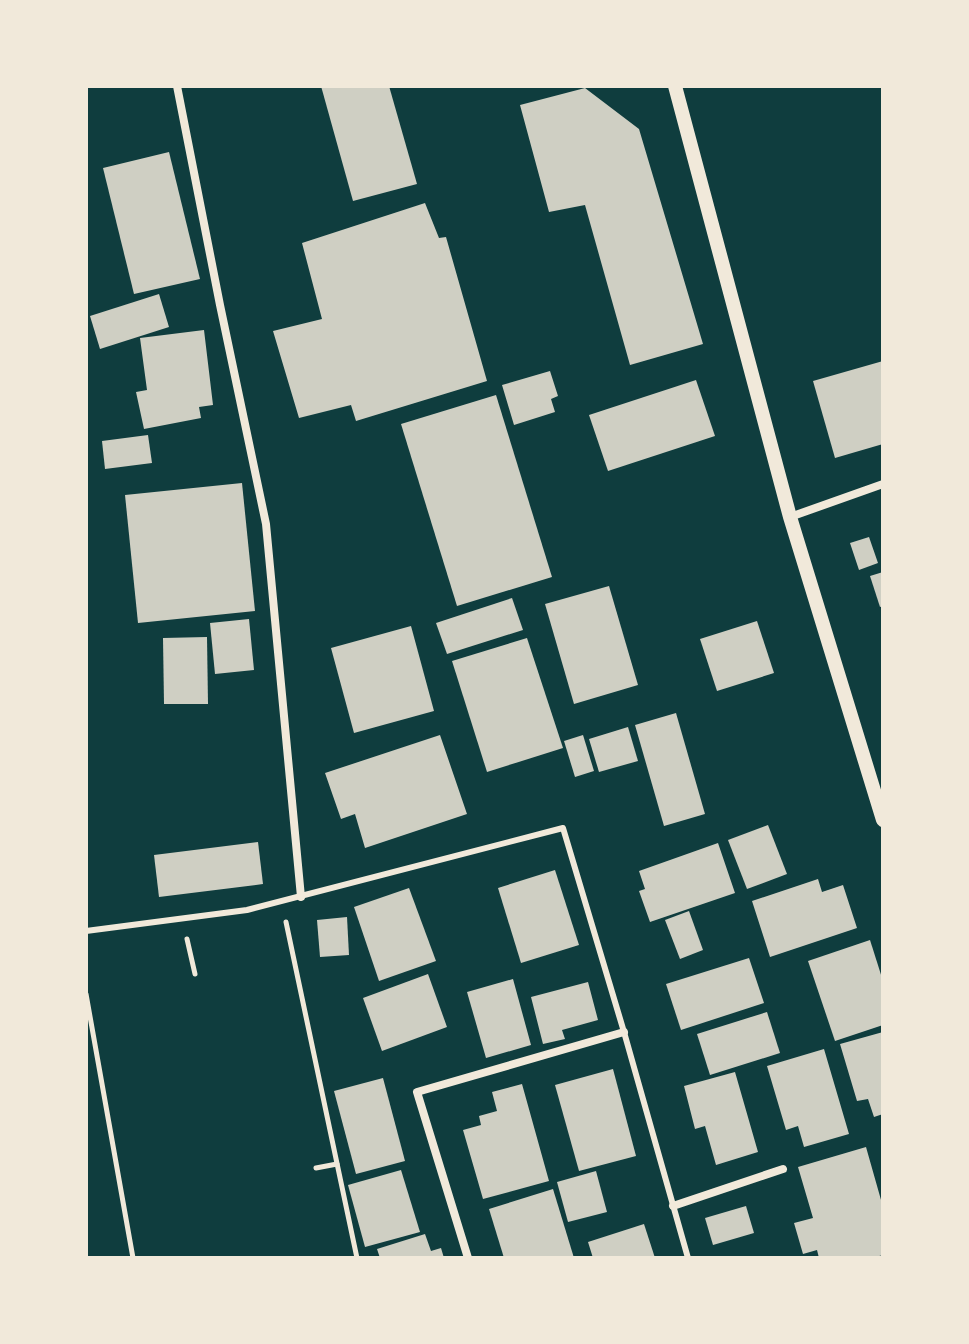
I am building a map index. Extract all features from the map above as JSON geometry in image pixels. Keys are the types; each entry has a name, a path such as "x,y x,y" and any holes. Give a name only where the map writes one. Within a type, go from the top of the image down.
{"street":[{"path":"177,86 216,290 266,524 301,897"},
{"path":"675,86 790,517 883,820"},
{"path":"790,517 883,484"},
{"path":"468,1258 417,1092 624,1032"},
{"path":"673,1206 783,1169"}],"lane":[{"path":"86,931 247,910 563,828 688,1258"}],"path":[{"path":"282,902 357,1258"},
{"path":"191,958 195,974"},
{"path":"86,994 133,1258"},
{"path":"316,1168 337,1164"}],"building":[{"path":"321,86 389,86 417,184 353,201"},
{"path":"585,88 639,129 703,344 630,365 585,205 549,212 520,105"},
{"path":"169,152 200,279 134,294 103,168"},
{"path":"425,203 439,238 446,237 487,381 356,421 351,405 299,418 273,331 322,319 302,243"},
{"path":"159,294 169,327 100,349 90,316"},
{"path":"204,330 213,405 199,407 201,418 144,429 136,392 147,390 140,338"},
{"path":"883,361 883,444 835,458 813,381"},
{"path":"550,371 558,396 551,399 555,412 514,425 502,385"},
{"path":"696,380 715,436 608,471 589,415"},
{"path":"496,395 552,577 457,606 401,424"},
{"path":"148,435 152,463 105,469 102,441"},
{"path":"242,483 255,611 138,623 125,495"},
{"path":"869,537 878,563 859,570 850,543"},
{"path":"883,572 883,606 880,607 870,576"},
{"path":"609,586 638,685 574,704 545,604"},
{"path":"512,598 523,630 447,654 436,623"},
{"path":"249,619 254,670 215,674 210,623"},
{"path":"757,621 774,673 717,691 700,639"},
{"path":"411,626 434,711 354,733 331,648"},
{"path":"207,637 208,704 164,704 163,638"},
{"path":"527,638 563,748 487,772 452,661"},
{"path":"676,713 705,814 664,826 635,725"},
{"path":"628,727 638,761 599,772 589,739"},
{"path":"440,735 467,814 365,848 355,814 341,819 325,773"},
{"path":"583,735 594,771 575,777 564,741"},
{"path":"768,825 787,874 747,889 728,840"},
{"path":"258,842 263,884 159,897 154,855"},
{"path":"718,843 735,893 650,922 639,891 645,889 639,871"},
{"path":"555,870 579,945 521,963 498,888"},
{"path":"818,879 822,892 843,885 857,928 770,957 752,901"},
{"path":"409,888 436,961 379,981 354,907"},
{"path":"689,911 703,950 680,959 665,920"},
{"path":"347,917 349,955 320,957 317,920"},
{"path":"870,940 883,981 883,1025 835,1041 808,961"},
{"path":"749,958 764,1003 681,1030 666,984"},
{"path":"428,974 447,1027 382,1051 363,998"},
{"path":"513,979 531,1045 486,1058 467,992"},
{"path":"588,982 598,1020 562,1030 565,1039 543,1044 531,997"},
{"path":"767,1012 780,1053 710,1075 697,1034"},
{"path":"883,1032 883,1114 874,1117 868,1099 857,1101 840,1044"},
{"path":"824,1049 849,1134 804,1147 798,1126 786,1130 767,1066"},
{"path":"613,1069 636,1156 579,1171 555,1085"},
{"path":"735,1072 758,1152 716,1165 705,1126 695,1129 684,1086"},
{"path":"383,1078 405,1161 356,1174 334,1091"},
{"path":"522,1084 549,1181 483,1199 463,1130 481,1125 479,1116 497,1111 492,1092"},
{"path":"866,1147 883,1207 883,1255 872,1258 819,1258 817,1250 803,1254 794,1223 813,1218 798,1167"},
{"path":"401,1170 420,1232 365,1247 348,1185"},
{"path":"596,1171 607,1212 568,1222 557,1182"},
{"path":"553,1189 574,1258 504,1258 489,1209"},
{"path":"746,1206 754,1233 713,1245 705,1218"},
{"path":"644,1224 655,1258 593,1258 588,1242"},
{"path":"425,1234 431,1251 441,1248 444,1258 380,1258 377,1249"}]}
